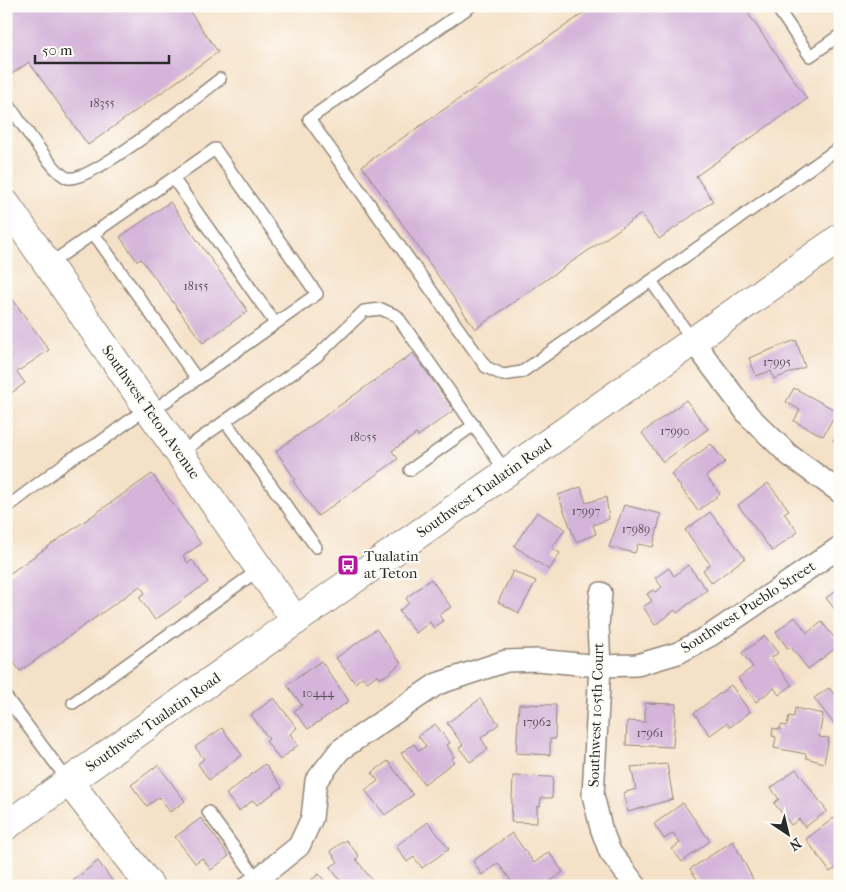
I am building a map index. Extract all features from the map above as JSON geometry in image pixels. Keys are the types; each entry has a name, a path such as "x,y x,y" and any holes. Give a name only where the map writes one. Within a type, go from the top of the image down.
{"main road":[{"name":"Southwest Teton Avenue","path":"6,204 296,621"},
{"name":"Southwest Tualatin Road","path":"6,826 840,238"},
{"path":"69,782 150,886"}],"street":[{"path":"693,341 749,416 788,455 840,492"},
{"name":"Southwest Pueblo Street","path":"253,882 299,846 312,818 316,781 340,750 437,684 506,660 537,660 600,666 637,665 678,654 711,635 840,547"},
{"name":"Southwest 105th Court","path":"601,593 598,625 600,666 593,795 600,828 610,852 620,868 636,886"}],"lane":[{"path":"471,6 309,119 486,367 503,375 522,372 840,147"},
{"path":"776,6 810,56 840,35"},
{"path":"6,101 54,168 68,178 80,177 130,148 220,79"},
{"path":"6,508 72,458 99,443 197,379 317,294 215,149 48,265"},
{"path":"173,178 275,323"},
{"path":"94,234 197,379"},
{"path":"651,281 693,341"},
{"path":"180,453 317,356 364,311 382,309 398,316 506,472"},
{"path":"225,421 316,547"},
{"path":"410,470 474,425"},
{"path":"73,703 260,569"},
{"path":"6,698 69,782"},
{"path":"208,812 253,882"}],"building":[{"path":"6,6 186,6 218,52 88,145 29,62 6,78"},
{"path":"594,6 743,6 807,99 696,176 713,201 659,239 641,214 475,329 362,166"},
{"path":"170,202 248,311 203,343 141,259 137,261 120,237"},
{"path":"6,290 49,350 17,372 25,383 6,397"},
{"path":"796,340 805,367 774,379 771,371 756,376 749,358"},
{"path":"413,353 454,410 418,436 416,434 392,451 398,459 318,516 293,481 295,479 276,451"},
{"path":"794,388 837,411 823,436 794,421 800,410 786,402"},
{"path":"686,400 708,429 663,462 642,433"},
{"path":"840,431 840,448 833,440"},
{"path":"711,444 725,462 706,476 720,494 698,511 671,474"},
{"path":"152,474 201,544 183,556 188,563 192,560 208,582 155,620 139,597 145,593 140,586 20,671 6,652 6,576"},
{"path":"768,483 789,510 784,513 798,532 772,551 738,505"},
{"path":"581,487 586,503 606,497 609,519 593,525 596,534 576,542 558,495"},
{"path":"624,505 661,514 653,547 638,544 635,553 609,547"},
{"path":"537,512 565,529 552,548 560,553 549,570 514,546"},
{"path":"710,512 745,558 712,583 703,570 710,564 685,530"},
{"path":"688,565 707,590 677,613 675,610 655,625 643,607 652,601 647,594 653,590 655,592 662,587 655,578 669,568 674,576"},
{"path":"513,571 536,581 519,613 498,602"},
{"path":"431,579 451,607 439,615 443,621 434,628 430,622 416,633 399,611 409,603 406,598"},
{"path":"840,588 840,616 826,598"},
{"path":"795,617 807,633 822,622 840,645 808,669 791,647 788,649 776,632"},
{"path":"376,629 401,663 387,675 380,678 377,675 367,682 362,677 355,683 336,658"},
{"path":"765,636 778,653 771,658 792,685 779,695 774,688 756,702 738,678 753,667 742,653"},
{"path":"321,661 349,701 308,729 294,711 302,705 287,685"},
{"path":"731,685 750,712 730,727 727,723 710,735 694,713"},
{"path":"829,688 834,694 840,689 840,720 834,724 814,698"},
{"path":"274,698 297,728 290,734 298,745 280,760 266,741 269,739 251,715"},
{"path":"480,699 499,724 481,738 488,749 470,762 459,748 463,745 447,723"},
{"path":"645,703 676,704 673,747 626,745 627,721 645,722"},
{"path":"519,704 556,705 555,739 550,739 550,755 516,753"},
{"path":"795,708 823,714 819,737 829,738 824,763 806,758 806,754 774,748 776,737 772,736 773,728 780,730 781,725 787,726 789,716 794,717"},
{"path":"435,724 450,743 447,745 454,757 451,760 454,762 424,784 401,753 414,744 419,751 426,746 418,736"},
{"path":"222,728 242,755 209,780 198,764 204,759 195,747"},
{"path":"388,761 413,795 385,815 365,790 378,781 372,773"},
{"path":"265,764 282,787 257,805 253,800 239,811 226,794"},
{"path":"667,764 673,799 628,812 623,793 636,789 631,767"},
{"path":"158,765 185,801 170,812 159,797 147,806 131,785"},
{"path":"796,769 827,811 805,827 799,819 791,825 774,803 779,799 771,788"},
{"path":"513,776 553,777 552,798 541,798 540,806 537,807 537,823 511,822"},
{"path":"683,803 710,841 682,862 672,849 680,843 673,833 664,839 654,824"},
{"path":"201,818 229,856 211,870 202,858 195,863 175,837"},
{"path":"834,818 840,825 840,865 830,872 806,839"},
{"path":"428,822 449,849 422,868 414,857 407,862 396,846"},
{"path":"512,833 534,863 549,852 563,872 544,886 515,886 498,863 482,875 473,861"},
{"path":"346,840 359,856 356,859 374,883 371,886 344,886 330,867 338,862 330,851"},
{"path":"733,841 755,883 751,886 717,886 716,884 702,886 690,869"},
{"path":"98,861 116,886 66,886"},
{"path":"319,874 328,886 303,886"}],"place":[{"name":"Tualatin at Teton","path":"348,565"}]}
